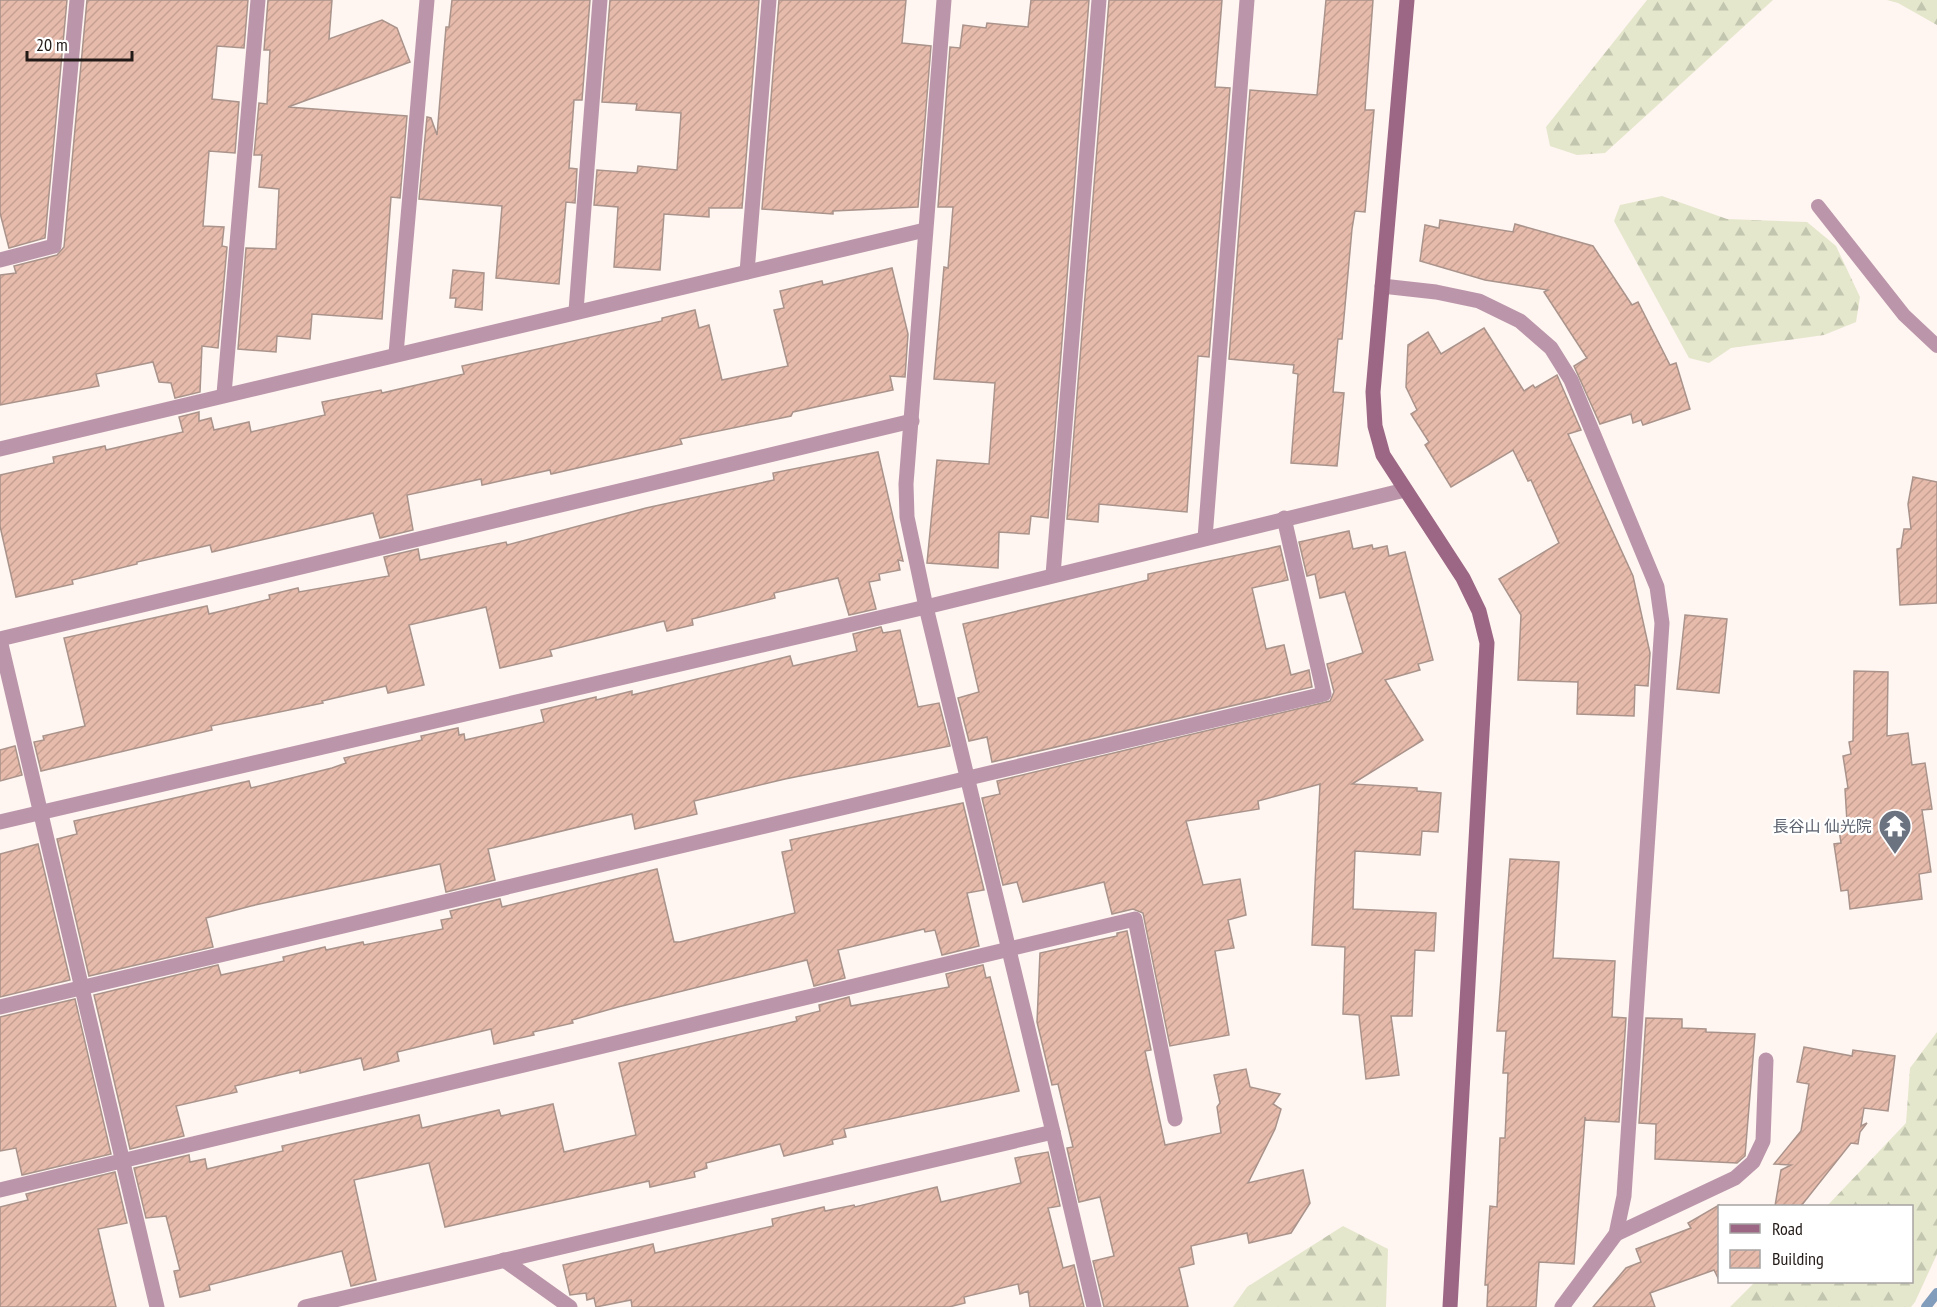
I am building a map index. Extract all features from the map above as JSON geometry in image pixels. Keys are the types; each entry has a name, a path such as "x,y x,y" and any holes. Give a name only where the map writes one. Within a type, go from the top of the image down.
{"street":[{"path":"0,260 54,246 77,0"},
{"path":"224,394 258,0"},
{"path":"396,354 427,0"},
{"path":"576,311 600,0"},
{"path":"747,272 769,0"},
{"path":"944,0 906,484 907,516 926,607 1094,1307"},
{"path":"1053,575 1099,0"},
{"path":"1205,538 1247,0"},
{"path":"1407,0 1373,392 1375,426 1383,454 1463,578 1479,611 1487,643 1450,1307"},
{"path":"0,449 224,394 925,230"},
{"path":"1382,286 1436,292 1479,301 1520,321 1551,348 1571,380 1657,587 1662,623 1624,1196 1616,1234 1562,1307"},
{"path":"157,1307 0,639 912,421"},
{"path":"0,822 926,607 1405,490"},
{"path":"0,1007 1324,694 1284,518"},
{"path":"0,1190 1135,919 1175,1119"},
{"path":"1616,1234 1735,1178 1753,1162 1763,1141 1766,1060"},
{"path":"305,1307 1053,1132"},
{"path":"504,1260 570,1307"}],"lane":[{"path":"1818,206 1904,315 1937,346"}],"green space":[{"path":"1647,0 1773,0 1605,153 1577,155 1550,146 1546,127"},
{"path":"1887,0 1937,0 1937,25 1898,3"},
{"path":"1662,196 1727,219 1807,222 1836,246 1860,297 1856,322 1824,335 1731,348 1709,363 1689,358 1614,221 1620,205"},
{"path":"1937,1032 1937,1254 1915,1302 1911,1307 1730,1307 1754,1283 1913,1283 1913,1205 1828,1205 1906,1123 1910,1068"},
{"path":"1343,1226 1388,1249 1386,1307 1233,1307 1247,1287"}],"building":[{"path":"0,0 67,0 45,238 9,248 0,213"},
{"path":"87,0 248,0 244,48 217,46 212,99 239,102 235,153 209,151 203,226 224,227 222,246 227,247 218,348 202,346 200,392 175,398 171,383 159,382 153,362 96,374 99,386 0,405 0,275 16,273 14,266 57,255 64,247"},
{"path":"268,0 332,0 329,39 382,20 397,28 410,62 288,107 407,116 400,198 391,197 382,319 312,314 310,339 277,336 276,352 238,349 246,248 276,249 279,189 259,187 262,155 254,155 259,103 267,104 270,50 264,50"},
{"path":"452,0 590,0 582,100 574,100 569,168 577,169 575,203 566,202 559,284 496,278 502,206 419,199 427,117 431,118 437,135 446,27 449,27"},
{"path":"610,0 759,0 742,208 709,208 709,217 664,214 660,270 614,267 618,207 594,205 597,170 637,173 638,166 677,170 681,113 636,110 637,104 602,102"},
{"path":"779,0 906,0 902,43 931,46 918,207 833,211 833,214 762,209"},
{"path":"1031,0 1089,0 1048,518 1031,516 1029,534 999,532 998,568 927,563 937,460 989,464 995,383 934,379 944,267 948,268 953,207 938,207 950,47 960,48 963,25 986,28 987,23 1028,27"},
{"path":"1109,0 1222,0 1215,87 1230,88 1209,357 1198,356 1187,512 1099,504 1098,522 1067,519"},
{"path":"1326,0 1373,0 1365,110 1374,110 1365,212 1355,211 1342,339 1338,339 1333,392 1344,393 1337,466 1291,463 1298,374 1293,373 1294,365 1229,359 1250,90 1317,95"},
{"path":"1440,220 1513,232 1515,224 1593,246 1632,305 1638,302 1670,365 1676,363 1690,409 1643,425 1641,420 1633,423 1631,414 1600,424 1574,366 1587,358 1544,292 1548,290 1485,280 1420,261 1425,225 1439,228"},
{"path":"892,268 908,334 905,377 890,376 893,390 793,412 791,416 680,439 682,444 551,474 550,470 482,485 481,479 407,495 413,530 380,538 373,513 212,552 210,545 137,562 137,564 72,580 73,584 16,597 0,526 0,475 54,463 53,457 105,446 106,450 183,432 179,417 199,412 199,421 211,418 214,430 249,422 251,432 325,415 322,402 381,390 382,393 464,374 462,366 662,321 662,318 695,310 699,328 709,325 722,380 788,366 774,310 784,308 780,291 822,281 823,285"},
{"path":"453,270 484,273 482,310 455,307 456,298 450,298"},
{"path":"1484,328 1524,391 1533,385 1535,388 1557,375 1581,430 1568,434 1633,576 1650,653 1648,686 1635,685 1634,716 1577,714 1578,682 1518,680 1521,615 1499,579 1559,543 1531,480 1528,481 1513,450 1451,487 1425,445 1429,442 1411,414 1417,410 1406,387 1408,345 1428,332 1441,354"},
{"path":"878,452 903,561 898,560 900,570 879,574 880,580 869,582 876,609 849,615 838,578 774,593 775,598 692,619 693,625 667,631 664,621 550,650 552,656 500,668 486,607 409,625 424,685 388,693 386,686 322,701 323,703 211,726 212,730 41,771 34,742 44,740 43,736 85,726 64,638 207,606 209,614 270,599 269,595 298,588 299,592 389,576 384,557 418,549 420,560 506,542 507,545 646,508 774,480 773,473"},
{"path":"1913,477 1937,482 1937,603 1900,605 1897,549 1901,548 1904,529 1911,529 1908,504"},
{"path":"1349,531 1353,549 1372,545 1373,549 1387,546 1389,556 1405,552 1433,660 1418,664 1420,670 1385,680 1423,740 1352,784 1417,788 1417,791 1441,793 1438,832 1422,831 1420,855 1355,851 1353,909 1436,913 1434,951 1415,950 1412,1016 1391,1016 1399,1075 1366,1079 1359,1015 1343,1014 1345,947 1312,945 1320,784 1258,801 1259,809 1186,821 1203,885 1240,879 1246,915 1228,920 1234,948 1215,951 1229,1035 1170,1046 1143,913 1133,909 1112,914 1104,882 1023,902 1017,882 1003,885 982,798 1000,794 997,781 1330,701 1334,692 1327,664 1363,653 1345,592 1320,598 1315,574 1307,576 1299,542"},
{"path":"1280,546 1288,580 1252,588 1266,649 1284,645 1291,675 1309,670 1312,687 992,762 987,737 969,741 958,698 979,692 963,624 1148,580 1148,574"},
{"path":"1685,615 1727,619 1719,693 1677,689"},
{"path":"881,627 883,633 900,630 918,707 939,703 950,746 785,779 694,801 697,814 635,829 632,814 488,849 495,880 446,892 440,864 206,918 213,947 89,976 57,839 77,834 74,821 249,781 251,788 332,768 346,763 344,758 422,740 421,736 458,728 459,735 464,734 465,740 544,722 541,710 596,697 596,700 632,691 632,695 790,656 793,666 857,651 853,634"},
{"path":"1854,671 1888,672 1887,736 1908,733 1912,765 1925,763 1932,809 1922,810 1931,872 1919,874 1922,899 1850,909 1848,890 1841,891 1834,844 1841,843 1838,823 1847,822 1845,789 1848,788 1843,756 1851,754 1849,742 1853,741"},
{"path":"15,746 22,775 0,781 0,750"},
{"path":"963,803 984,890 967,893 979,946 942,955 935,930 925,932 924,929 838,950 845,978 814,986 807,960 618,1007 572,1020 573,1023 533,1032 534,1035 494,1044 491,1029 397,1052 399,1061 364,1070 361,1058 300,1073 300,1070 235,1086 237,1092 176,1106 184,1136 130,1149 94,995 218,965 221,975 284,961 283,957 325,947 326,950 363,942 364,945 443,929 441,920 452,918 450,911 500,899 502,907 657,869 674,942 680,942 795,913 782,852 792,850 790,840"},
{"path":"38,844 70,980 0,997 0,854"},
{"path":"1510,859 1559,862 1553,958 1615,961 1612,1017 1626,1018 1619,1122 1586,1120 1585,1117 1574,1264 1539,1262 1536,1307 1487,1307 1488,1285 1485,1285 1490,1206 1497,1207 1500,1138 1505,1138 1508,1073 1503,1073 1506,1031 1497,1031"},
{"path":"1127,931 1151,1050 1145,1051 1165,1145 1221,1133 1217,1107 1220,1103 1214,1075 1246,1069 1250,1087 1280,1094 1273,1104 1281,1109 1275,1129 1248,1183 1303,1170 1310,1203 1291,1233 1249,1243 1247,1233 1191,1246 1194,1264 1179,1268 1188,1307 1104,1307 1093,1261 1114,1256 1100,1197 1079,1202 1067,1148 1073,1147 1058,1084 1052,1085 1037,1022 1040,953 1117,936 1117,933"},
{"path":"983,965 986,978 990,977 1019,1091 844,1129 846,1137 832,1140 833,1144 784,1156 780,1144 706,1163 707,1168 694,1172 695,1177 650,1187 649,1181 445,1227 429,1163 354,1180 376,1280 351,1286 342,1251 209,1285 210,1290 180,1297 174,1271 180,1270 166,1216 146,1218 134,1168 189,1155 190,1162 205,1159 207,1169 283,1151 282,1146 419,1115 422,1128 499,1110 501,1116 553,1104 564,1152 636,1135 619,1063 797,1021 796,1017 820,1011 819,1005 849,997 851,1006 949,987 946,974"},
{"path":"75,999 111,1154 22,1175 16,1148 0,1151 0,1017"},
{"path":"1646,1018 1682,1019 1682,1028 1706,1029 1706,1032 1755,1034 1745,1156 1737,1163 1655,1159 1656,1124 1639,1123"},
{"path":"1804,1047 1852,1056 1853,1050 1895,1056 1888,1111 1864,1108 1861,1126 1867,1123 1860,1132 1858,1144 1851,1143 1802,1205 1775,1205 1781,1170 1791,1165 1774,1164 1801,1131 1809,1084 1797,1082"},
{"path":"1048,1152 1060,1206 1048,1208 1063,1268 1074,1265 1084,1307 1030,1307 1028,1291 1020,1294 1018,1284 964,1297 965,1303 949,1307 632,1307 631,1300 596,1307 594,1298 587,1300 586,1293 570,1295 563,1265 653,1244 655,1253 773,1226 772,1219 824,1207 825,1211 854,1205 855,1207 937,1187 941,1202 1021,1183 1015,1158"},
{"path":"115,1172 127,1223 98,1229 116,1307 0,1307 0,1207 28,1200 26,1194"},
{"path":"1718,1206 1718,1278 1714,1270 1650,1293 1655,1307 1593,1307 1626,1268 1641,1262 1636,1249 1691,1228 1688,1223"}],"waterway":[{"path":"1926,1307 1937,1293"}],"place":[{"name":"長谷山 仙光院","path":"1895,855"}]}
